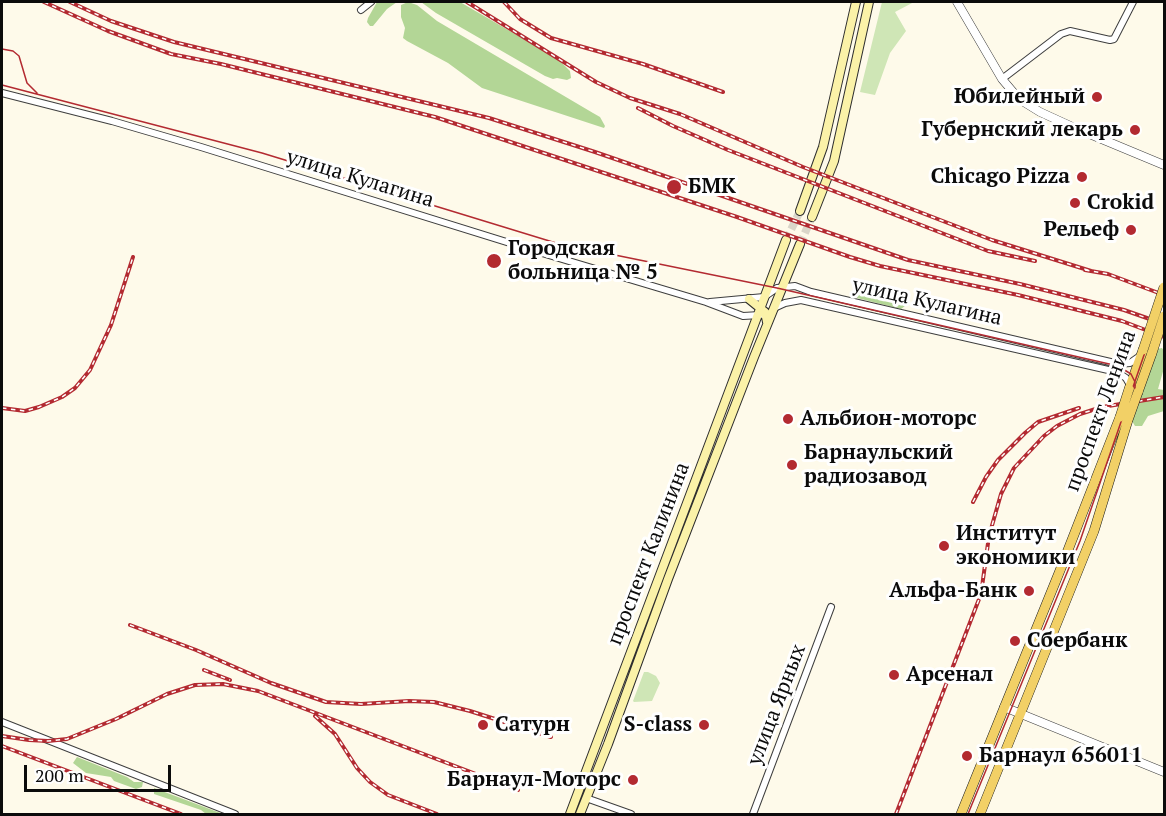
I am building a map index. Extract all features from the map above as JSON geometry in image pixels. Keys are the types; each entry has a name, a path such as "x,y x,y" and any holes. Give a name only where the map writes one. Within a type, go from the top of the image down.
{"main road":[{"path":"800,211 823,147 856,2"},
{"path":"812,217 834,161 869,2"},
{"name":"проспект Калинина","path":"580,814 582,796 764,308 786,240"},
{"path":"749,299 764,308 780,289 800,244"},
{"name":"проспект Ленина","path":"980,814 1104,501 1132,389 1164,287"},
{"name":"проспект Калинина","path":"570,814 582,796 608,744 767,323 764,308"},
{"name":"проспект Ленина","path":"1145,353 1164,316"},
{"name":"проспект Ленина","path":"961,814 1124,418"},
{"path":"1064,560 1080,566"}],"street":[{"path":"361,10 371,2"},
{"path":"957,2 1002,79 1019,99 1031,107 1164,165"},
{"path":"1002,79 1061,34 1070,31 1114,39 1132,2"},
{"name":"улица Кулагина","path":"2,93 190,144 743,315 801,300 1117,372 1126,378 1132,389"},
{"name":"улица Кулагина","path":"780,289 795,286 811,292 1123,364 1133,362 1145,353"},
{"path":"764,308 780,289"},
{"name":"улица Кулагина","path":"706,302 749,299"},
{"path":"1002,347 1004,337"},
{"path":"1057,359 1059,350"},
{"path":"1074,362 1076,354"},
{"name":"улица Ярных","path":"753,814 831,607"},
{"path":"1004,706 1164,772"},
{"path":"2,722 235,814"},
{"path":"582,796 632,814"}],"green space":[{"path":"377,2 397,2 387,9 373,26 370,26 367,22 368,18"},
{"path":"408,2 417,5 437,21 600,117 604,128 482,88 448,63 407,41 403,38 405,28 401,17 401,5"},
{"path":"421,2 460,2 558,59 570,71 571,78 553,79 545,76"},
{"path":"882,2 914,2 895,12 906,31 890,53 875,95 860,92"},
{"path":"860,285 904,295 905,306 901,309 857,298 854,294"},
{"path":"1162,348 1164,368 1158,389 1164,390 1164,411 1148,416 1142,426 1135,426 1132,421 1157,349"},
{"path":"644,672 656,676 660,683 652,701 634,702 633,701"},
{"path":"77,757 134,782 143,782 142,787 136,789 114,781 111,777 86,773 73,763"},
{"path":"154,788 223,814 206,814 201,810 154,794"}],"tunnel":[{"path":"786,240 800,211"},
{"path":"800,244 812,217"}],"tram line":[{"path":"2,49 13,51 19,56 27,83 37,93"},
{"path":"2,85 262,153 556,243 777,288 1118,366 1131,374 1135,382 1135,391"},
{"path":"968,814 1080,541 1164,297"}],"railway":[{"path":"44,2 108,31 171,54 221,64 435,117 850,257 880,266 1018,295 1122,321 1164,337"},
{"path":"70,2 111,21 174,42 489,118 595,152 908,260 1020,284 1124,310 1164,324"},
{"path":"467,2 596,82 630,98 680,114 803,167 992,240 1091,271"},
{"path":"504,2 520,19 551,38 643,64 723,92"},
{"path":"638,108 728,150 988,251 1035,261"},
{"path":"2,408 25,411 62,397 75,388 90,370 111,325 133,257"},
{"path":"1085,270 1108,274 1164,295"},
{"path":"896,814 981,594 989,536 1001,494 1014,468 1044,436 1080,414 1102,407 1164,397"},
{"path":"973,502 998,460 1025,433 1038,422 1079,408"},
{"path":"130,625 196,650 271,683 326,702 361,704 434,702 551,737"},
{"path":"204,670 230,680"},
{"path":"2,736 48,741 67,739 116,719 167,694 195,685 223,684 258,691 518,790"},
{"path":"315,716 335,734 357,768 370,782 388,795 437,814"},
{"path":"2,746 181,814"}],"place":[{"name":"Юбилейный","path":"1097,97"},
{"name":"Губернский лекарь","path":"1135,130"},
{"name":"Chicago Pizza","path":"1082,177"},
{"name":"БМК","path":"674,187"},
{"name":"Crokid","path":"1075,203"},
{"name":"Рельеф","path":"1131,230"},
{"name":"Городская больница № 5","path":"494,261"},
{"name":"Альбион-моторс","path":"788,419"},
{"name":"Барнаульский радиозавод","path":"792,465"},
{"name":"Институт экономики","path":"944,546"},
{"name":"Альфа-Банк","path":"1029,591"},
{"name":"Сбербанк","path":"1015,641"},
{"name":"Арсенал","path":"894,675"},
{"name":"Сатурн","path":"483,725"},
{"name":"S-class","path":"704,725"},
{"name":"Барнаул 656011","path":"967,756"},
{"name":"Барнаул-Моторс","path":"633,780"}]}
